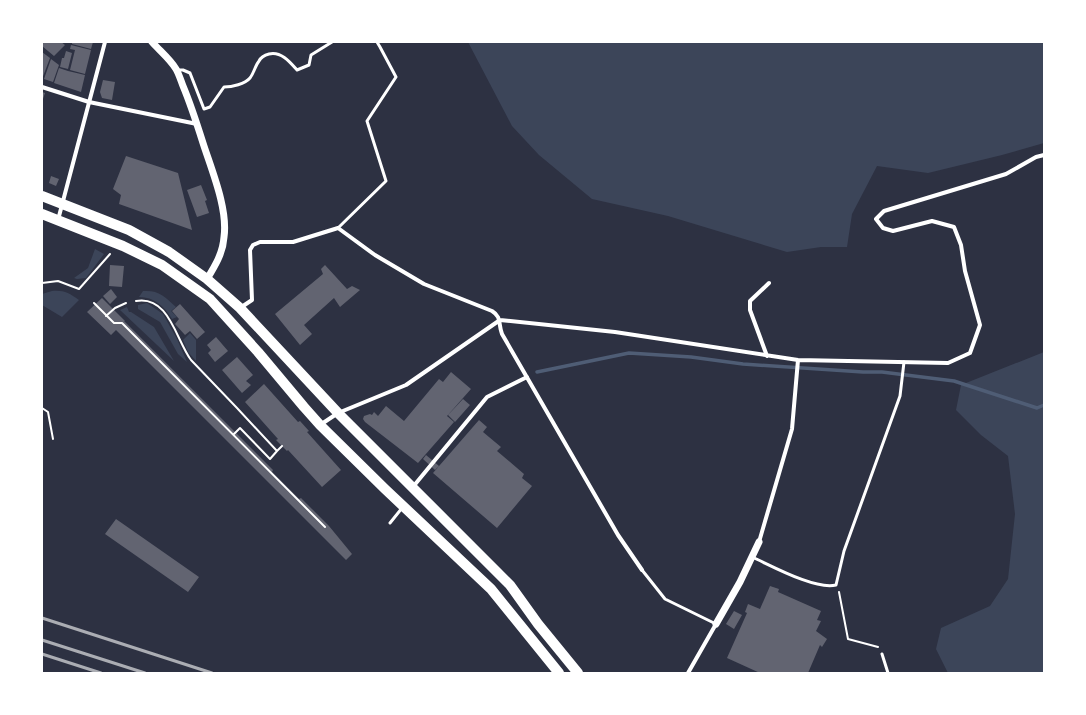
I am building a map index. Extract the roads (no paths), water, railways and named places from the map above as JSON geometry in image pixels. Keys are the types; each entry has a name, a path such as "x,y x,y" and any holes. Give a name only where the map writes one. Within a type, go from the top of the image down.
{"highway":[{"path":"42,196 130,230 169,252 207,279 240,308 338,413 510,585 538,624 578,673"},
{"path":"42,214 123,246 162,265 210,299 258,352 320,425 355,461 491,589 559,673"}],"street":[{"path":"58,221 105,42"},
{"path":"152,42 171,62 190,101 221,203 225,222 224,238 221,254 207,279"},
{"path":"42,86 89,102 197,124"},
{"path":"320,425 338,413 406,385 500,320 615,332 798,360 948,363 970,352 980,325 965,271 961,245 954,227 932,221 893,231 883,228 876,218 884,211 1006,174 1036,157 1044,155"},
{"path":"240,308 252,300 250,250 253,245 260,242 293,242 338,228 375,255 424,284 497,314 500,320 500,329 502,334 618,535 642,570"},
{"path":"767,356 750,310 750,301 769,283"},
{"path":"688,673 740,582 759,542 792,429 798,360"},
{"path":"412,488 487,397 527,377"}],"lane":[{"path":"176,70 183,70 190,73 204,109 210,107 224,87 233,87 250,78 260,59 267,55 272,53 286,58 297,70 309,65 311,55 332,42"},
{"path":"338,228 386,181 367,121 396,77 377,42"},
{"path":"752,557 796,578 829,587 836,585 844,551 900,396 904,362"},
{"path":"390,523 404,506"},
{"path":"642,570 665,599 716,624"},
{"path":"882,654 888,673"}],"waterway":[{"path":"537,372 629,353 691,357 743,364 882,372 954,381 1037,408 1044,405"}],"railway":[{"path":"42,618 212,673"},
{"path":"42,640 145,673"},
{"path":"42,654 101,673"}]}
